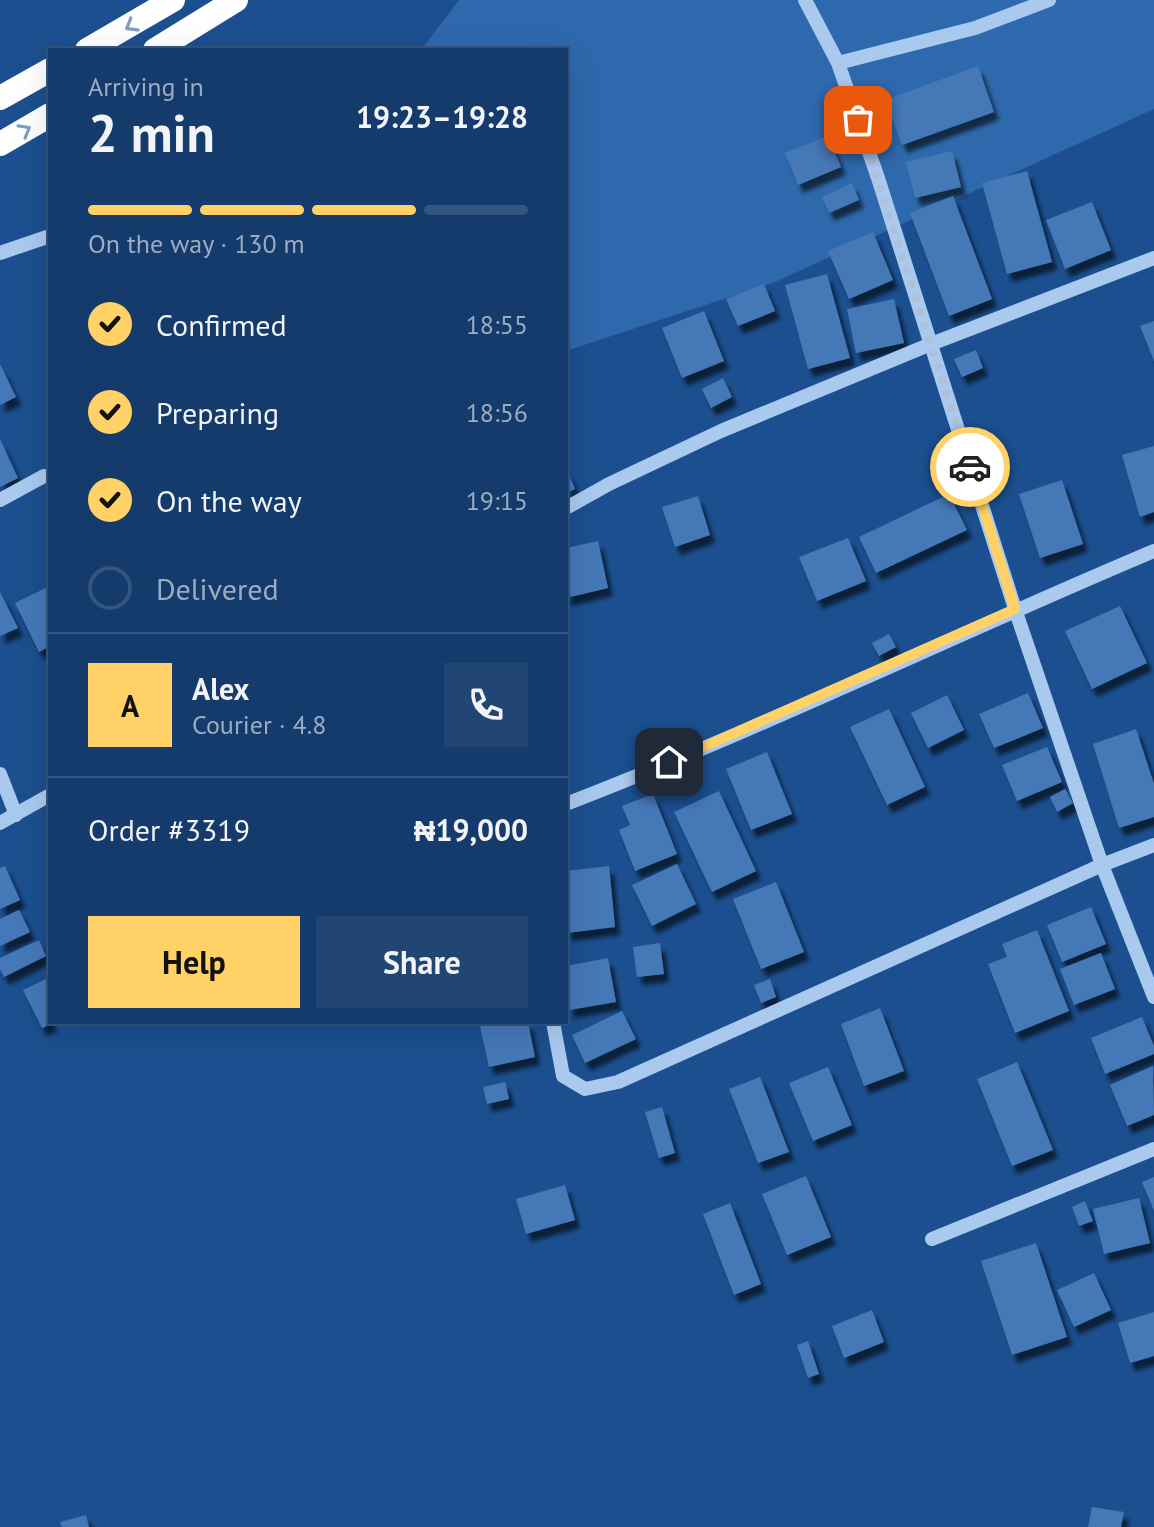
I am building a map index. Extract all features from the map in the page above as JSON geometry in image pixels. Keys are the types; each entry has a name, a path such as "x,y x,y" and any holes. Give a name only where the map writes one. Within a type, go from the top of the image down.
{"highway":[{"path":"90,48 173,0"},
{"path":"158,48 236,0"},
{"path":"0,98 48,71"},
{"path":"0,144 48,116"}],"street":[{"path":"805,0 838,63 878,178 1015,609 1102,865 1154,997"},
{"path":"838,63 975,28 1049,0"},
{"path":"0,253 48,237"},
{"path":"568,507 721,431 931,344 1154,258"},
{"path":"0,500 44,476"},
{"path":"568,803 701,749 1015,609 1154,551"},
{"path":"0,774 16,815"},
{"path":"0,823 48,796"},
{"path":"553,1024 563,1076 585,1089 618,1082 1102,865 1154,845"},
{"path":"932,1239 1154,1149"}],"shaded area":[{"path":"459,0 1154,0 1154,109 775,282 568,350 568,48 423,48"}],"building":[{"path":"978,66 994,112 902,145 885,100"},
{"path":"828,136 841,167 798,185 785,153"},
{"path":"952,151 961,187 915,198 906,162"},
{"path":"1027,171 1052,262 1007,274 982,183"},
{"path":"852,183 859,200 829,213 822,197"},
{"path":"953,196 992,299 949,316 910,213"},
{"path":"1092,202 1111,250 1065,269 1046,220"},
{"path":"873,232 893,280 849,299 828,251"},
{"path":"827,274 850,358 808,369 785,285"},
{"path":"764,284 775,311 738,326 726,299"},
{"path":"894,299 904,343 856,353 847,309"},
{"path":"704,311 724,361 682,378 662,328"},
{"path":"1154,321 1154,361 1140,326"},
{"path":"976,350 983,368 962,377 954,359"},
{"path":"0,364 16,397 0,405"},
{"path":"723,378 732,397 711,408 702,389"},
{"path":"0,439 18,478 0,487"},
{"path":"1154,446 1154,512 1140,517 1122,455"},
{"path":"568,473 575,489 568,492"},
{"path":"1062,480 1083,544 1040,558 1019,494"},
{"path":"949,494 967,530 876,573 859,537"},
{"path":"698,496 710,535 675,547 662,507"},
{"path":"848,538 866,581 817,601 799,557"},
{"path":"598,541 608,588 568,598 568,548"},
{"path":"48,587 48,647 39,652 15,603"},
{"path":"0,592 18,628 0,636"},
{"path":"1120,606 1147,663 1092,689 1065,631"},
{"path":"889,634 896,647 879,656 872,643"},
{"path":"1028,693 1043,728 994,748 979,714"},
{"path":"947,695 964,730 928,748 911,713"},
{"path":"889,709 925,787 887,805 850,727"},
{"path":"1136,729 1154,784 1154,817 1119,828 1093,744"},
{"path":"1047,747 1062,782 1017,801 1002,765"},
{"path":"767,752 792,814 751,830 726,769"},
{"path":"1065,789 1073,803 1057,812 1050,797"},
{"path":"719,791 756,871 712,892 674,812"},
{"path":"653,794 677,854 635,871 619,830 630,825 622,806"},
{"path":"677,864 696,904 652,926 632,885"},
{"path":"5,866 20,900 0,909 0,868"},
{"path":"609,866 615,927 568,933 568,871"},
{"path":"776,882 804,952 761,969 733,899"},
{"path":"1091,907 1106,944 1062,962 1047,925"},
{"path":"19,910 30,932 0,946 0,919"},
{"path":"1037,930 1069,1011 1015,1033 988,964 1007,957 1002,944"},
{"path":"39,940 46,956 4,977 0,958"},
{"path":"660,943 664,974 637,977 633,947"},
{"path":"1101,953 1115,989 1074,1005 1060,969"},
{"path":"608,958 616,1002 569,1010 568,966"},
{"path":"48,978 48,1024 51,1024 42,1028 23,990"},
{"path":"770,979 776,997 761,1003 754,985"},
{"path":"880,1008 904,1071 864,1086 841,1024"},
{"path":"622,1011 636,1039 585,1063 572,1035"},
{"path":"1142,1017 1154,1046 1154,1054 1105,1074 1091,1038"},
{"path":"479,1024 528,1024 535,1057 489,1067"},
{"path":"1017,1062 1053,1150 1012,1166 977,1079"},
{"path":"1153,1066 1154,1115 1127,1126 1110,1085"},
{"path":"828,1067 852,1125 813,1141 789,1083"},
{"path":"760,1077 789,1152 758,1163 729,1089"},
{"path":"505,1082 509,1099 487,1104 483,1087"},
{"path":"662,1107 675,1153 659,1158 645,1112"},
{"path":"806,1176 831,1237 787,1255 762,1194"},
{"path":"1154,1177 1154,1211 1142,1182"},
{"path":"565,1185 575,1220 526,1234 516,1199"},
{"path":"1139,1198 1150,1243 1104,1254 1093,1209"},
{"path":"1085,1201 1093,1221 1079,1226 1072,1207"},
{"path":"730,1203 761,1284 734,1295 703,1214"},
{"path":"1036,1243 1067,1337 1012,1355 981,1261"},
{"path":"1094,1273 1111,1310 1074,1327 1057,1290"},
{"path":"872,1310 884,1342 844,1358 832,1326"},
{"path":"1154,1312 1154,1356 1130,1363 1118,1323"},
{"path":"808,1341 819,1374 808,1378 797,1345"},
{"path":"1092,1507 1124,1512 1121,1527 1088,1527"},
{"path":"86,1515 89,1527 62,1527 60,1522"}],"way so far":[{"path":"858,120 970,467"}],"route":[{"path":"669,762 1015,609 970,467"}]}
